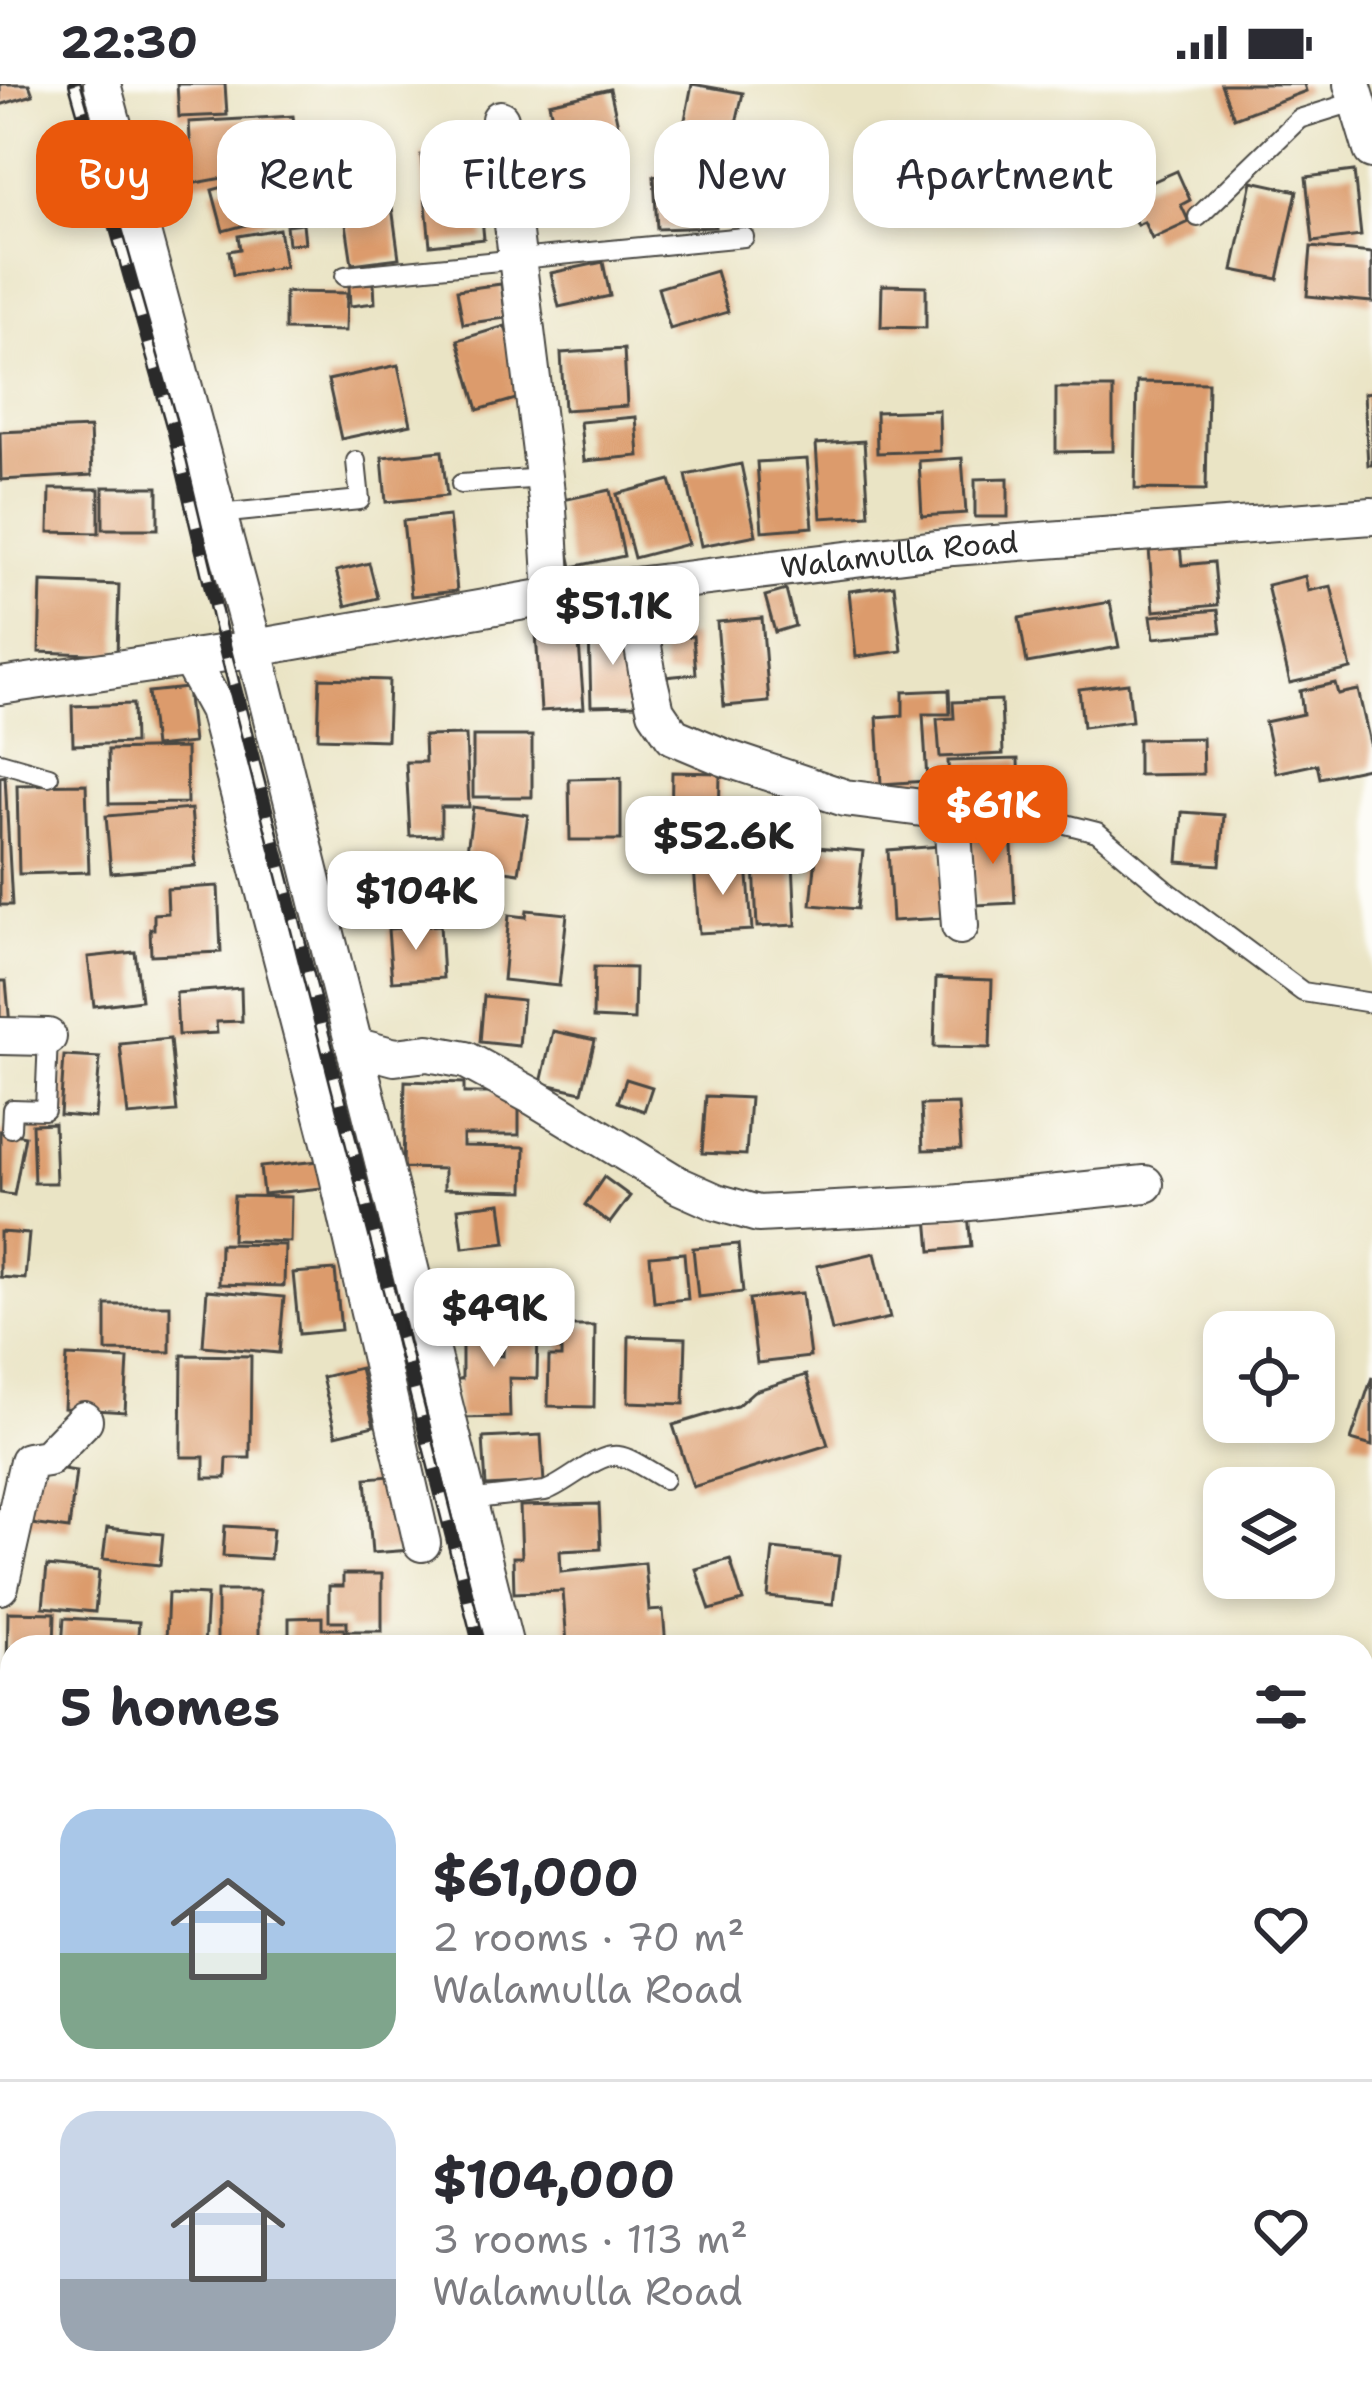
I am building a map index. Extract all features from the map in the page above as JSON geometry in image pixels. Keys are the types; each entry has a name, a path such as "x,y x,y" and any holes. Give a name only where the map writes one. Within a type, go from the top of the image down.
{"street":[{"path":"102,84 254,647 502,1635"},
{"path":"1354,93 1372,150"},
{"path":"500,119 544,478 553,596"},
{"name":"Walamulla Road","path":"0,686 633,586 953,547 1372,516"},
{"path":"633,586 656,711 673,736 845,798 930,808 952,820 960,926"},
{"path":"188,658 217,710 332,1150 422,1544"},
{"path":"0,1036 49,1037"},
{"path":"353,1046 395,1057 428,1052 466,1060 680,1186 758,1214 950,1204 1145,1184"},
{"path":"0,1586 4,1546 28,1461 47,1458 84,1420"}],"lane":[{"path":"1198,217 1299,119 1354,93"},
{"path":"345,276 744,237"},
{"path":"218,514 360,500 356,461"},
{"path":"461,484 544,478"},
{"path":"0,762 49,776"},
{"path":"952,820 1026,814 1097,832 1303,992 1372,1003"},
{"path":"11,1128 12,1109 45,1110 49,1037"},
{"path":"467,1500 545,1491 606,1456 621,1456 664,1479"}],"building":[{"path":"0,84 29,84 33,95 0,105"},
{"path":"177,84 225,84 227,115 179,117"},
{"path":"692,84 743,93 737,120 685,120"},
{"path":"1221,84 1304,84 1306,91 1234,118"},
{"path":"610,89 617,120 553,120 549,103"},
{"path":"293,116 294,120 224,120"},
{"path":"217,120 217,179 193,184 193,122"},
{"path":"1177,171 1190,200 1181,205 1189,222 1152,239 1147,228 1156,228 1156,180"},
{"path":"1354,171 1361,236 1313,242 1306,177"},
{"path":"1252,181 1297,191 1278,279 1233,270"},
{"path":"286,228 304,228 305,243 288,244"},
{"path":"347,228 395,228 399,258 352,264"},
{"path":"428,228 483,228 484,239 430,245"},
{"path":"279,229 285,267 233,275 229,251 240,249 238,236"},
{"path":"1311,247 1372,253 1372,302 1307,296"},
{"path":"603,262 610,296 559,307 551,273"},
{"path":"716,271 728,312 670,329 658,288"},
{"path":"374,283 375,303 350,306 349,285"},
{"path":"501,284 506,318 463,324 457,290"},
{"path":"882,285 926,286 926,328 881,327"},
{"path":"285,292 347,293 346,331 285,330"},
{"path":"505,326 526,396 478,410 458,340"},
{"path":"624,349 627,406 564,410 561,353"},
{"path":"398,365 411,424 341,439 328,380"},
{"path":"1137,382 1208,383 1206,490 1135,489"},
{"path":"1056,388 1113,388 1113,451 1056,452"},
{"path":"1372,392 1372,465 1368,465 1364,393"},
{"path":"939,410 940,451 877,453 876,412"},
{"path":"636,417 639,456 584,461 580,422"},
{"path":"90,428 92,475 1,480 0,432"},
{"path":"864,441 869,515 821,518 816,444"},
{"path":"442,451 447,496 386,502 382,457"},
{"path":"962,458 966,513 922,516 919,461"},
{"path":"807,459 813,527 762,531 757,462"},
{"path":"741,464 756,535 701,546 686,475"},
{"path":"1008,478 1008,517 975,517 975,479"},
{"path":"670,480 688,544 634,558 617,494"},
{"path":"103,487 158,487 158,529 103,529"},
{"path":"50,489 99,489 99,533 49,532"},
{"path":"610,490 624,556 572,567 558,501"},
{"path":"449,516 457,591 411,596 403,521"},
{"path":"1180,546 1182,565 1214,562 1218,605 1154,611 1149,549"},
{"path":"369,563 378,598 346,606 336,571"},
{"path":"1305,576 1308,591 1331,586 1351,669 1290,683 1267,585"},
{"path":"41,582 119,585 117,655 39,652"},
{"path":"894,585 902,651 856,657 849,591"},
{"path":"786,590 795,626 775,632 765,596"},
{"path":"1110,602 1119,647 1027,663 1019,618"},
{"path":"1218,610 1221,632 1154,638 1151,616"},
{"path":"762,618 769,702 724,706 717,622"},
{"path":"578,631 584,708 541,711 536,633"},
{"path":"634,631 636,705 591,706 589,632"},
{"path":"693,636 696,674 664,677 660,640"},
{"path":"320,678 389,680 387,740 318,738"},
{"path":"1128,683 1132,721 1083,727 1079,689"},
{"path":"1335,683 1338,694 1358,690 1372,767 1320,778 1317,764 1276,773 1265,722 1303,714 1300,691"},
{"path":"187,688 193,743 154,747 148,692"},
{"path":"949,690 950,714 923,714 927,781 881,784 877,717 903,715 903,692"},
{"path":"1001,700 1003,754 940,757 937,719 954,718 953,702"},
{"path":"133,704 134,743 73,745 72,706"},
{"path":"466,735 469,807 441,807 441,835 410,836 406,762 425,762 424,736"},
{"path":"473,736 532,736 532,797 473,797"},
{"path":"1202,738 1203,774 1138,775 1138,739"},
{"path":"186,748 187,803 109,804 108,750"},
{"path":"1018,759 1019,804 950,806 948,761"},
{"path":"672,772 720,773 719,829 671,828"},
{"path":"5,776 12,905 0,905 0,777"},
{"path":"621,778 621,840 570,840 569,779"},
{"path":"86,784 89,872 19,874 17,785"},
{"path":"473,807 528,815 519,873 465,865"},
{"path":"191,809 196,866 111,873 106,816"},
{"path":"1182,812 1224,815 1220,865 1178,862"},
{"path":"1011,829 1015,903 976,905 971,831"},
{"path":"940,846 945,918 892,921 888,850"},
{"path":"817,847 863,851 857,909 811,905"},
{"path":"793,862 796,925 757,927 754,863"},
{"path":"747,863 752,930 699,933 694,867"},
{"path":"394,869 438,869 438,910 395,910"},
{"path":"218,886 221,952 151,955 150,929 154,929 154,914 168,913 167,889"},
{"path":"527,910 567,914 559,986 503,980 509,915 526,917"},
{"path":"440,925 443,978 392,981 388,929"},
{"path":"135,952 141,1000 94,1006 88,957"},
{"path":"594,967 635,968 634,1020 593,1018"},
{"path":"936,978 992,980 990,1048 934,1047"},
{"path":"0,981 6,981 10,1025 0,1026"},
{"path":"241,988 242,1021 216,1022 217,1033 178,1035 176,993"},
{"path":"484,996 523,1000 519,1046 480,1042"},
{"path":"553,1031 595,1040 582,1092 541,1083"},
{"path":"170,1039 177,1112 128,1116 120,1044"},
{"path":"64,1056 100,1058 95,1118 60,1115"},
{"path":"626,1079 652,1087 644,1111 618,1102"},
{"path":"405,1081 464,1083 464,1093 519,1093 519,1135 463,1135 463,1146 525,1147 524,1191 444,1189 444,1169 403,1168"},
{"path":"706,1096 750,1098 746,1155 702,1153"},
{"path":"958,1104 961,1149 923,1150 921,1105"},
{"path":"54,1123 56,1183 34,1183 32,1124"},
{"path":"0,1131 25,1136 14,1195 0,1193"},
{"path":"319,1161 322,1188 263,1194 260,1167"},
{"path":"604,1177 630,1196 610,1223 585,1205"},
{"path":"234,1196 291,1197 290,1242 232,1240"},
{"path":"501,1203 506,1243 463,1248 458,1208"},
{"path":"968,1214 971,1247 931,1251 928,1217"},
{"path":"0,1232 29,1234 25,1279 0,1277"},
{"path":"220,1244 285,1245 284,1286 219,1284"},
{"path":"738,1244 743,1292 698,1297 693,1248"},
{"path":"684,1253 688,1299 654,1302 650,1256"},
{"path":"875,1253 890,1318 832,1331 817,1266"},
{"path":"335,1270 341,1330 299,1334 293,1273"},
{"path":"207,1290 284,1297 279,1353 203,1346"},
{"path":"802,1293 810,1357 757,1363 749,1299"},
{"path":"106,1305 170,1305 170,1352 106,1351"},
{"path":"462,1325 489,1325 488,1355 503,1356 504,1327 538,1328 537,1379 509,1378 510,1417 458,1418"},
{"path":"561,1326 595,1326 594,1407 548,1406 549,1357 561,1357"},
{"path":"629,1336 686,1338 684,1404 628,1402"},
{"path":"182,1355 251,1356 250,1458 227,1458 226,1478 204,1478 204,1457 181,1457"},
{"path":"67,1356 128,1359 125,1412 64,1408"},
{"path":"360,1368 374,1426 336,1435 322,1377"},
{"path":"806,1375 828,1445 693,1487 673,1425 737,1406 754,1391"},
{"path":"1372,1377 1372,1446 1351,1440"},
{"path":"541,1435 544,1483 486,1486 483,1438"},
{"path":"32,1464 76,1471 69,1529 24,1523"},
{"path":"403,1475 411,1550 372,1553 366,1478"},
{"path":"599,1504 601,1549 560,1551 561,1572 645,1563 649,1611 663,1610 665,1635 566,1635 563,1591 514,1593 513,1557 522,1557 520,1506"},
{"path":"225,1526 273,1529 270,1559 223,1556"},
{"path":"107,1528 163,1534 160,1565 103,1559"},
{"path":"773,1549 839,1556 833,1604 768,1597"},
{"path":"730,1559 743,1601 710,1610 696,1569"},
{"path":"47,1566 99,1571 95,1612 43,1607"},
{"path":"343,1574 382,1574 382,1631 347,1631 347,1621 329,1621 329,1586 343,1586"},
{"path":"217,1591 259,1591 259,1635 217,1635"},
{"path":"168,1593 207,1595 205,1635 166,1635"},
{"path":"8,1612 55,1613 54,1635 8,1635"},
{"path":"322,1617 322,1629 344,1629 344,1635 289,1635 289,1618"},
{"path":"64,1618 139,1622 138,1635 63,1635"}],"railway":[{"path":"75,84 174,433 477,1635"}]}
